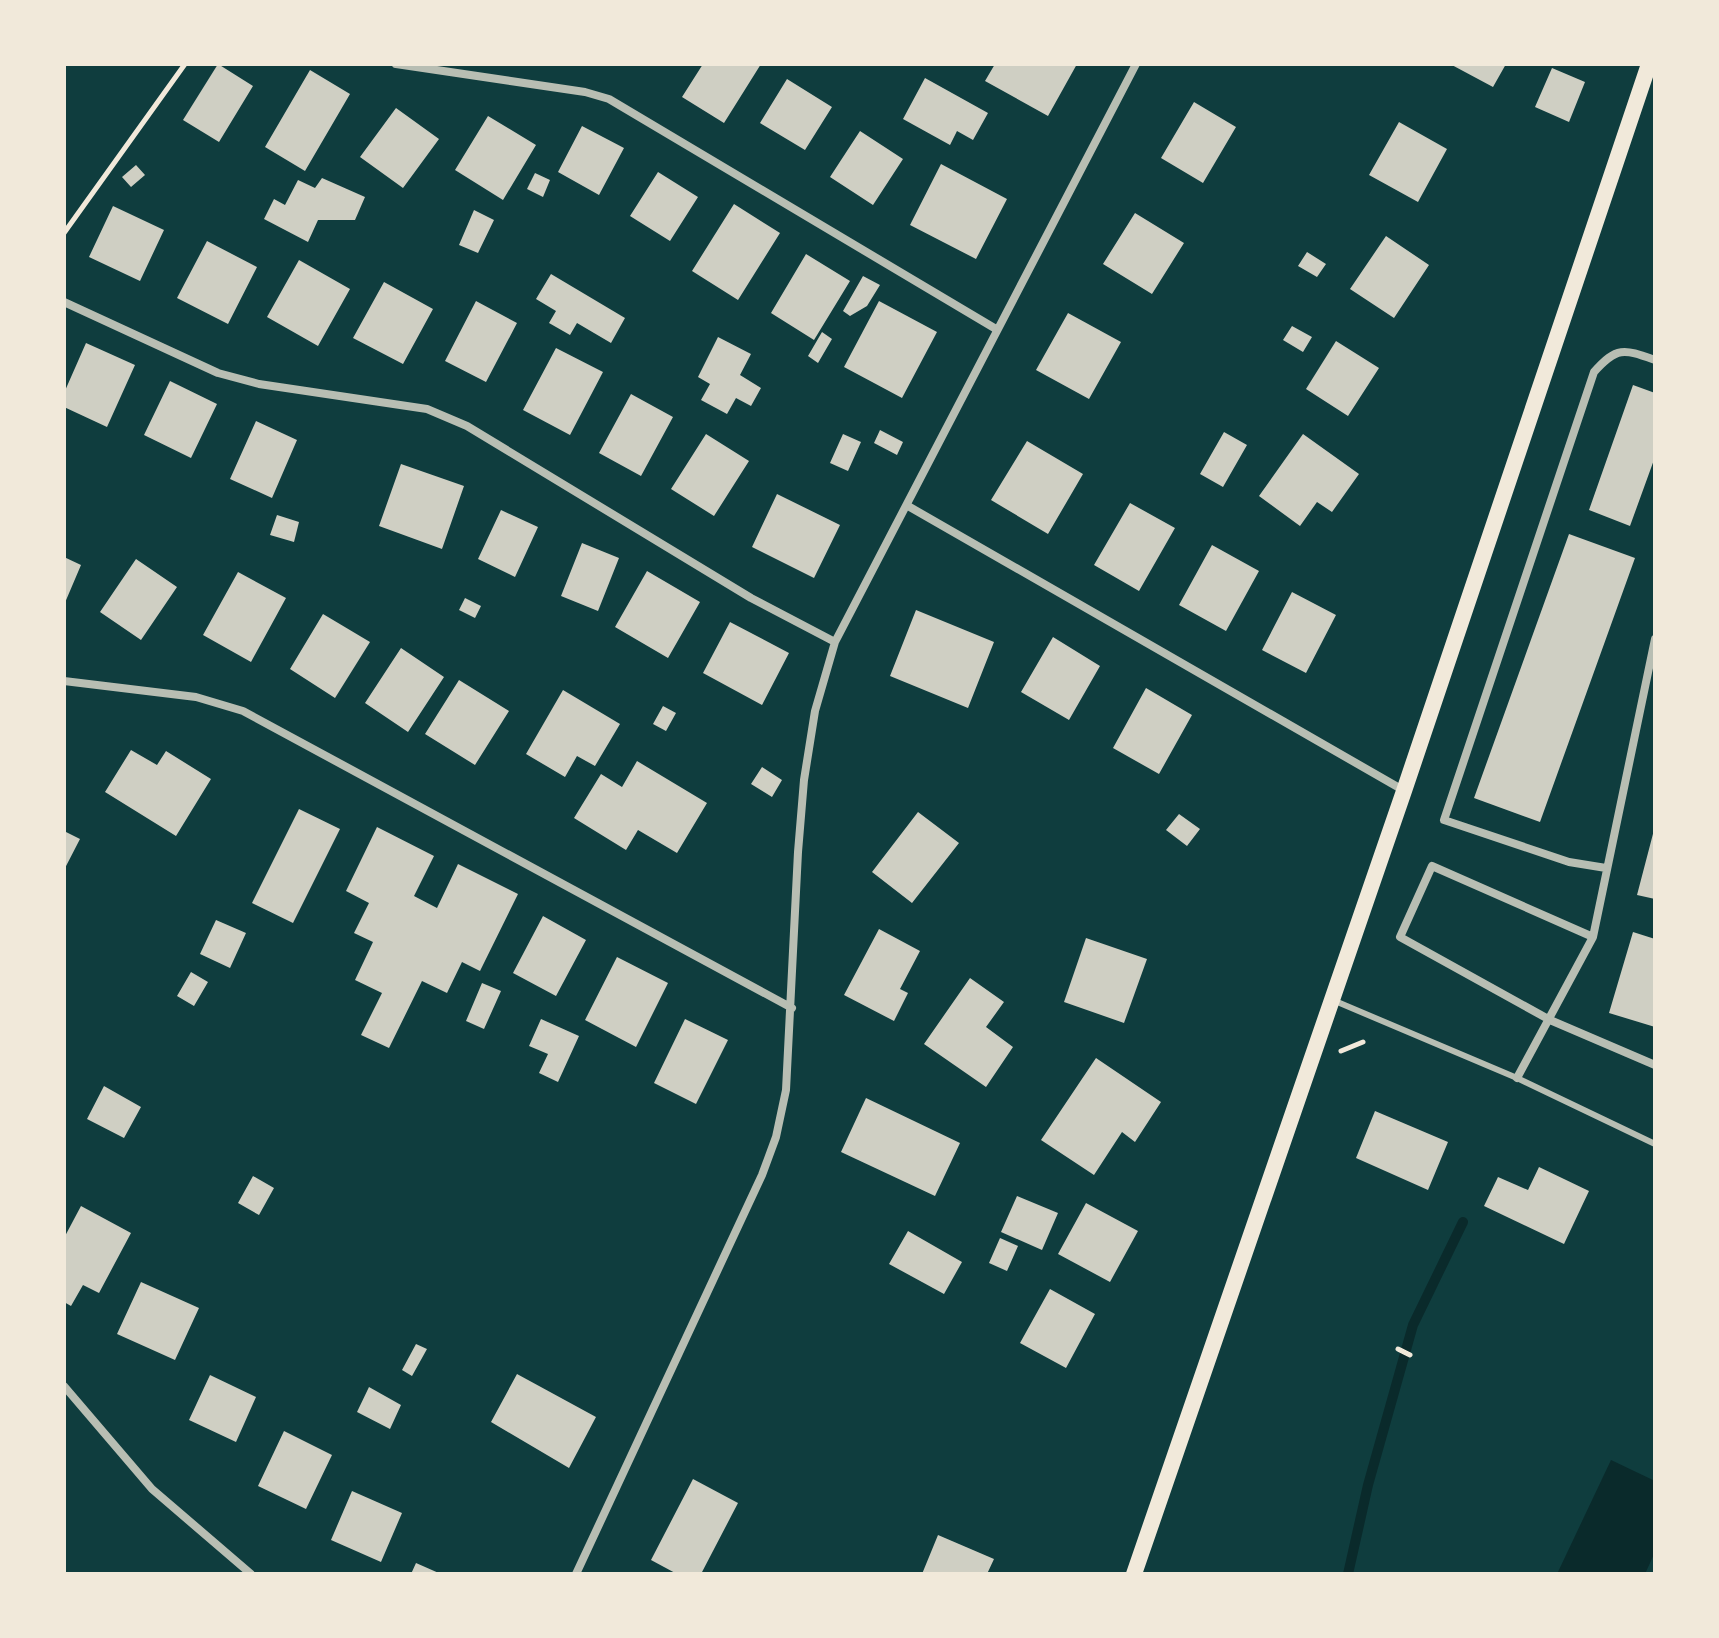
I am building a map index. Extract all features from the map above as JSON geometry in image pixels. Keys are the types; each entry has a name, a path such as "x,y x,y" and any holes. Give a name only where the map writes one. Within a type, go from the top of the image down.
{"main road":[{"path":"1134,1574 1650,67"}],"street":[{"path":"396,64 585,92 609,99 996,329"},
{"path":"576,1574 762,1175 776,1137 786,1090 804,780 815,711 835,642 1136,64"},
{"path":"64,302 218,373 259,384 427,409 467,426 751,598 835,642"},
{"path":"1606,868 1569,862 1444,820 1594,372 1609,355 1630,351 1655,360"},
{"path":"908,506 1404,791"},
{"path":"1517,1078 1593,937 1655,639"},
{"path":"64,681 196,697 243,711 792,1008"},
{"path":"1593,937 1432,866 1400,937 1550,1020 1655,1065"},
{"path":"64,1386 152,1489 251,1574"}],"lane":[{"path":"1331,1000 1517,1078 1655,1144"}],"path":[{"path":"64,233 185,64"},
{"path":"1398,1349 1410,1355"}],"water":[{"path":"1611,1460 1655,1481 1655,1552 1645,1574 1557,1574"}],"building":[{"path":"218,64 253,86 219,142 183,120"},
{"path":"703,64 761,64 724,123 682,97"},
{"path":"995,64 1077,64 1048,116 985,81"},
{"path":"1450,64 1506,64 1493,87"},
{"path":"1552,68 1585,82 1569,122 1535,107"},
{"path":"310,70 350,94 305,171 265,147"},
{"path":"925,78 988,113 973,140 957,131 950,145 903,119"},
{"path":"787,79 832,107 805,150 760,123"},
{"path":"1194,102 1236,127 1203,183 1161,158"},
{"path":"396,108 439,139 403,188 360,157"},
{"path":"488,116 536,145 503,200 455,170"},
{"path":"1399,122 1447,149 1418,202 1369,175"},
{"path":"582,126 624,148 599,195 558,172"},
{"path":"860,131 903,159 873,205 830,177"},
{"path":"941,164 1007,199 976,259 910,225"},
{"path":"136,165 145,175 131,187 122,177"},
{"path":"658,172 698,197 670,241 630,216"},
{"path":"535,173 550,180 543,197 527,189"},
{"path":"322,178 365,197 355,220 318,220 308,242 264,219 274,199 285,205 298,180 315,188"},
{"path":"734,204 780,233 738,300 692,271"},
{"path":"113,206 164,230 140,281 89,257"},
{"path":"474,210 494,220 478,253 459,245"},
{"path":"1135,213 1184,243 1152,294 1103,264"},
{"path":"1386,236 1429,265 1394,318 1350,289"},
{"path":"207,241 257,267 228,324 177,298"},
{"path":"1307,252 1326,264 1317,277 1298,266"},
{"path":"806,254 850,281 814,340 771,313"},
{"path":"299,260 350,289 318,346 267,317"},
{"path":"551,274 625,318 611,343 577,323 570,335 549,323 556,311 536,299"},
{"path":"863,276 880,285 867,306 850,316 843,311"},
{"path":"384,282 433,309 403,364 353,338"},
{"path":"476,301 517,323 486,382 445,361"},
{"path":"879,301 937,332 902,398 844,367"},
{"path":"1068,313 1121,342 1089,399 1036,370"},
{"path":"1292,326 1312,337 1303,352 1283,340"},
{"path":"822,332 832,339 818,363 808,356"},
{"path":"718,337 751,354 740,375 761,388 751,406 736,398 727,414 701,400 710,384 698,377"},
{"path":"1336,341 1379,368 1348,416 1306,389"},
{"path":"86,343 135,365 107,427 64,407 64,393"},
{"path":"556,348 603,372 570,435 523,410"},
{"path":"170,381 217,404 191,458 144,435"},
{"path":"1633,385 1655,393 1655,457 1630,526 1589,510"},
{"path":"631,394 673,417 641,476 599,453"},
{"path":"256,421 297,440 272,498 230,479"},
{"path":"880,430 903,442 897,455 874,443"},
{"path":"1224,432 1247,445 1223,487 1200,474"},
{"path":"706,434 749,461 714,516 671,489"},
{"path":"843,434 861,442 848,471 830,463"},
{"path":"1303,434 1359,474 1332,512 1317,502 1300,526 1259,496"},
{"path":"1027,441 1083,474 1048,534 991,500"},
{"path":"401,464 464,486 442,549 379,526"},
{"path":"777,494 840,525 814,578 752,547"},
{"path":"1130,503 1175,528 1139,591 1094,565"},
{"path":"501,510 538,527 515,577 478,559"},
{"path":"277,515 299,522 294,542 270,535"},
{"path":"1569,534 1635,558 1540,822 1474,798"},
{"path":"582,543 619,558 598,611 561,596"},
{"path":"1212,545 1259,571 1226,631 1179,605"},
{"path":"64,557 81,565 64,605"},
{"path":"136,559 177,587 141,640 100,612"},
{"path":"647,571 700,602 668,658 615,627"},
{"path":"238,572 286,598 251,662 203,635"},
{"path":"1292,592 1336,615 1306,673 1262,650"},
{"path":"465,598 481,606 475,618 459,610"},
{"path":"916,610 994,642 968,708 890,676"},
{"path":"323,614 370,642 335,698 290,669"},
{"path":"730,622 789,653 762,705 703,673"},
{"path":"1053,637 1100,666 1069,720 1021,692"},
{"path":"401,648 444,677 408,732 365,703"},
{"path":"459,680 509,711 475,765 425,734"},
{"path":"1146,688 1192,715 1159,774 1113,748"},
{"path":"563,690 620,724 595,766 577,756 565,777 526,754"},
{"path":"663,706 676,713 666,731 653,724"},
{"path":"131,750 157,765 166,751 211,779 176,836 105,792"},
{"path":"637,761 707,803 677,853 638,830 626,850 574,818 601,774 622,787"},
{"path":"762,767 782,780 772,797 751,784"},
{"path":"299,809 340,829 293,923 252,903"},
{"path":"918,812 959,843 912,903 872,872"},
{"path":"1179,814 1200,829 1187,846 1166,830"},
{"path":"377,827 434,856 414,896 437,908 458,864 518,894 480,971 462,962 447,993 422,981 389,1048 361,1035 382,993 355,980 373,942 354,933 369,903 346,891"},
{"path":"1655,830 1655,899 1637,895"},
{"path":"64,831 80,839 64,870"},
{"path":"543,916 586,940 556,996 513,973"},
{"path":"216,920 246,933 230,968 200,954"},
{"path":"879,929 920,951 900,989 908,993 894,1021 844,995"},
{"path":"1633,932 1655,939 1655,1027 1609,1013"},
{"path":"1086,938 1147,959 1124,1023 1064,1002"},
{"path":"617,957 668,983 636,1047 585,1020"},
{"path":"191,972 208,982 194,1006 177,996"},
{"path":"970,978 1004,1002 986,1027 1013,1047 986,1087 924,1044"},
{"path":"482,983 501,991 484,1029 466,1021"},
{"path":"541,1019 579,1036 558,1082 539,1073 548,1054 529,1046"},
{"path":"685,1019 728,1040 696,1104 654,1083"},
{"path":"1096,1058 1161,1102 1135,1142 1122,1132 1094,1175 1041,1140"},
{"path":"104,1086 141,1107 124,1138 87,1119"},
{"path":"866,1098 960,1143 935,1196 841,1152"},
{"path":"1375,1111 1448,1142 1428,1190 1356,1158"},
{"path":"1539,1167 1589,1191 1564,1244 1484,1206 1498,1177 1528,1190"},
{"path":"253,1176 274,1188 259,1215 238,1203"},
{"path":"1017,1196 1058,1213 1042,1250 1001,1232"},
{"path":"1086,1203 1138,1231 1110,1282 1058,1254"},
{"path":"81,1206 131,1233 99,1293 83,1285 71,1306 64,1302 64,1238"},
{"path":"908,1231 962,1262 944,1294 889,1264"},
{"path":"1000,1238 1018,1246 1007,1271 989,1263"},
{"path":"141,1282 199,1308 175,1360 117,1334"},
{"path":"1050,1289 1095,1314 1066,1368 1020,1343"},
{"path":"416,1344 427,1349 412,1376 402,1370"},
{"path":"517,1374 596,1417 569,1468 491,1422"},
{"path":"210,1375 256,1397 236,1442 189,1420"},
{"path":"369,1387 401,1405 390,1429 357,1412"},
{"path":"284,1431 332,1455 306,1509 258,1486"},
{"path":"693,1479 738,1503 701,1574 677,1574 651,1560"},
{"path":"352,1491 402,1513 381,1562 331,1540"},
{"path":"938,1535 994,1559 987,1574 922,1574"},
{"path":"416,1563 441,1574 411,1574"}],"waterway":[{"path":"1348,1574 1368,1485 1413,1325 1463,1222"}]}
